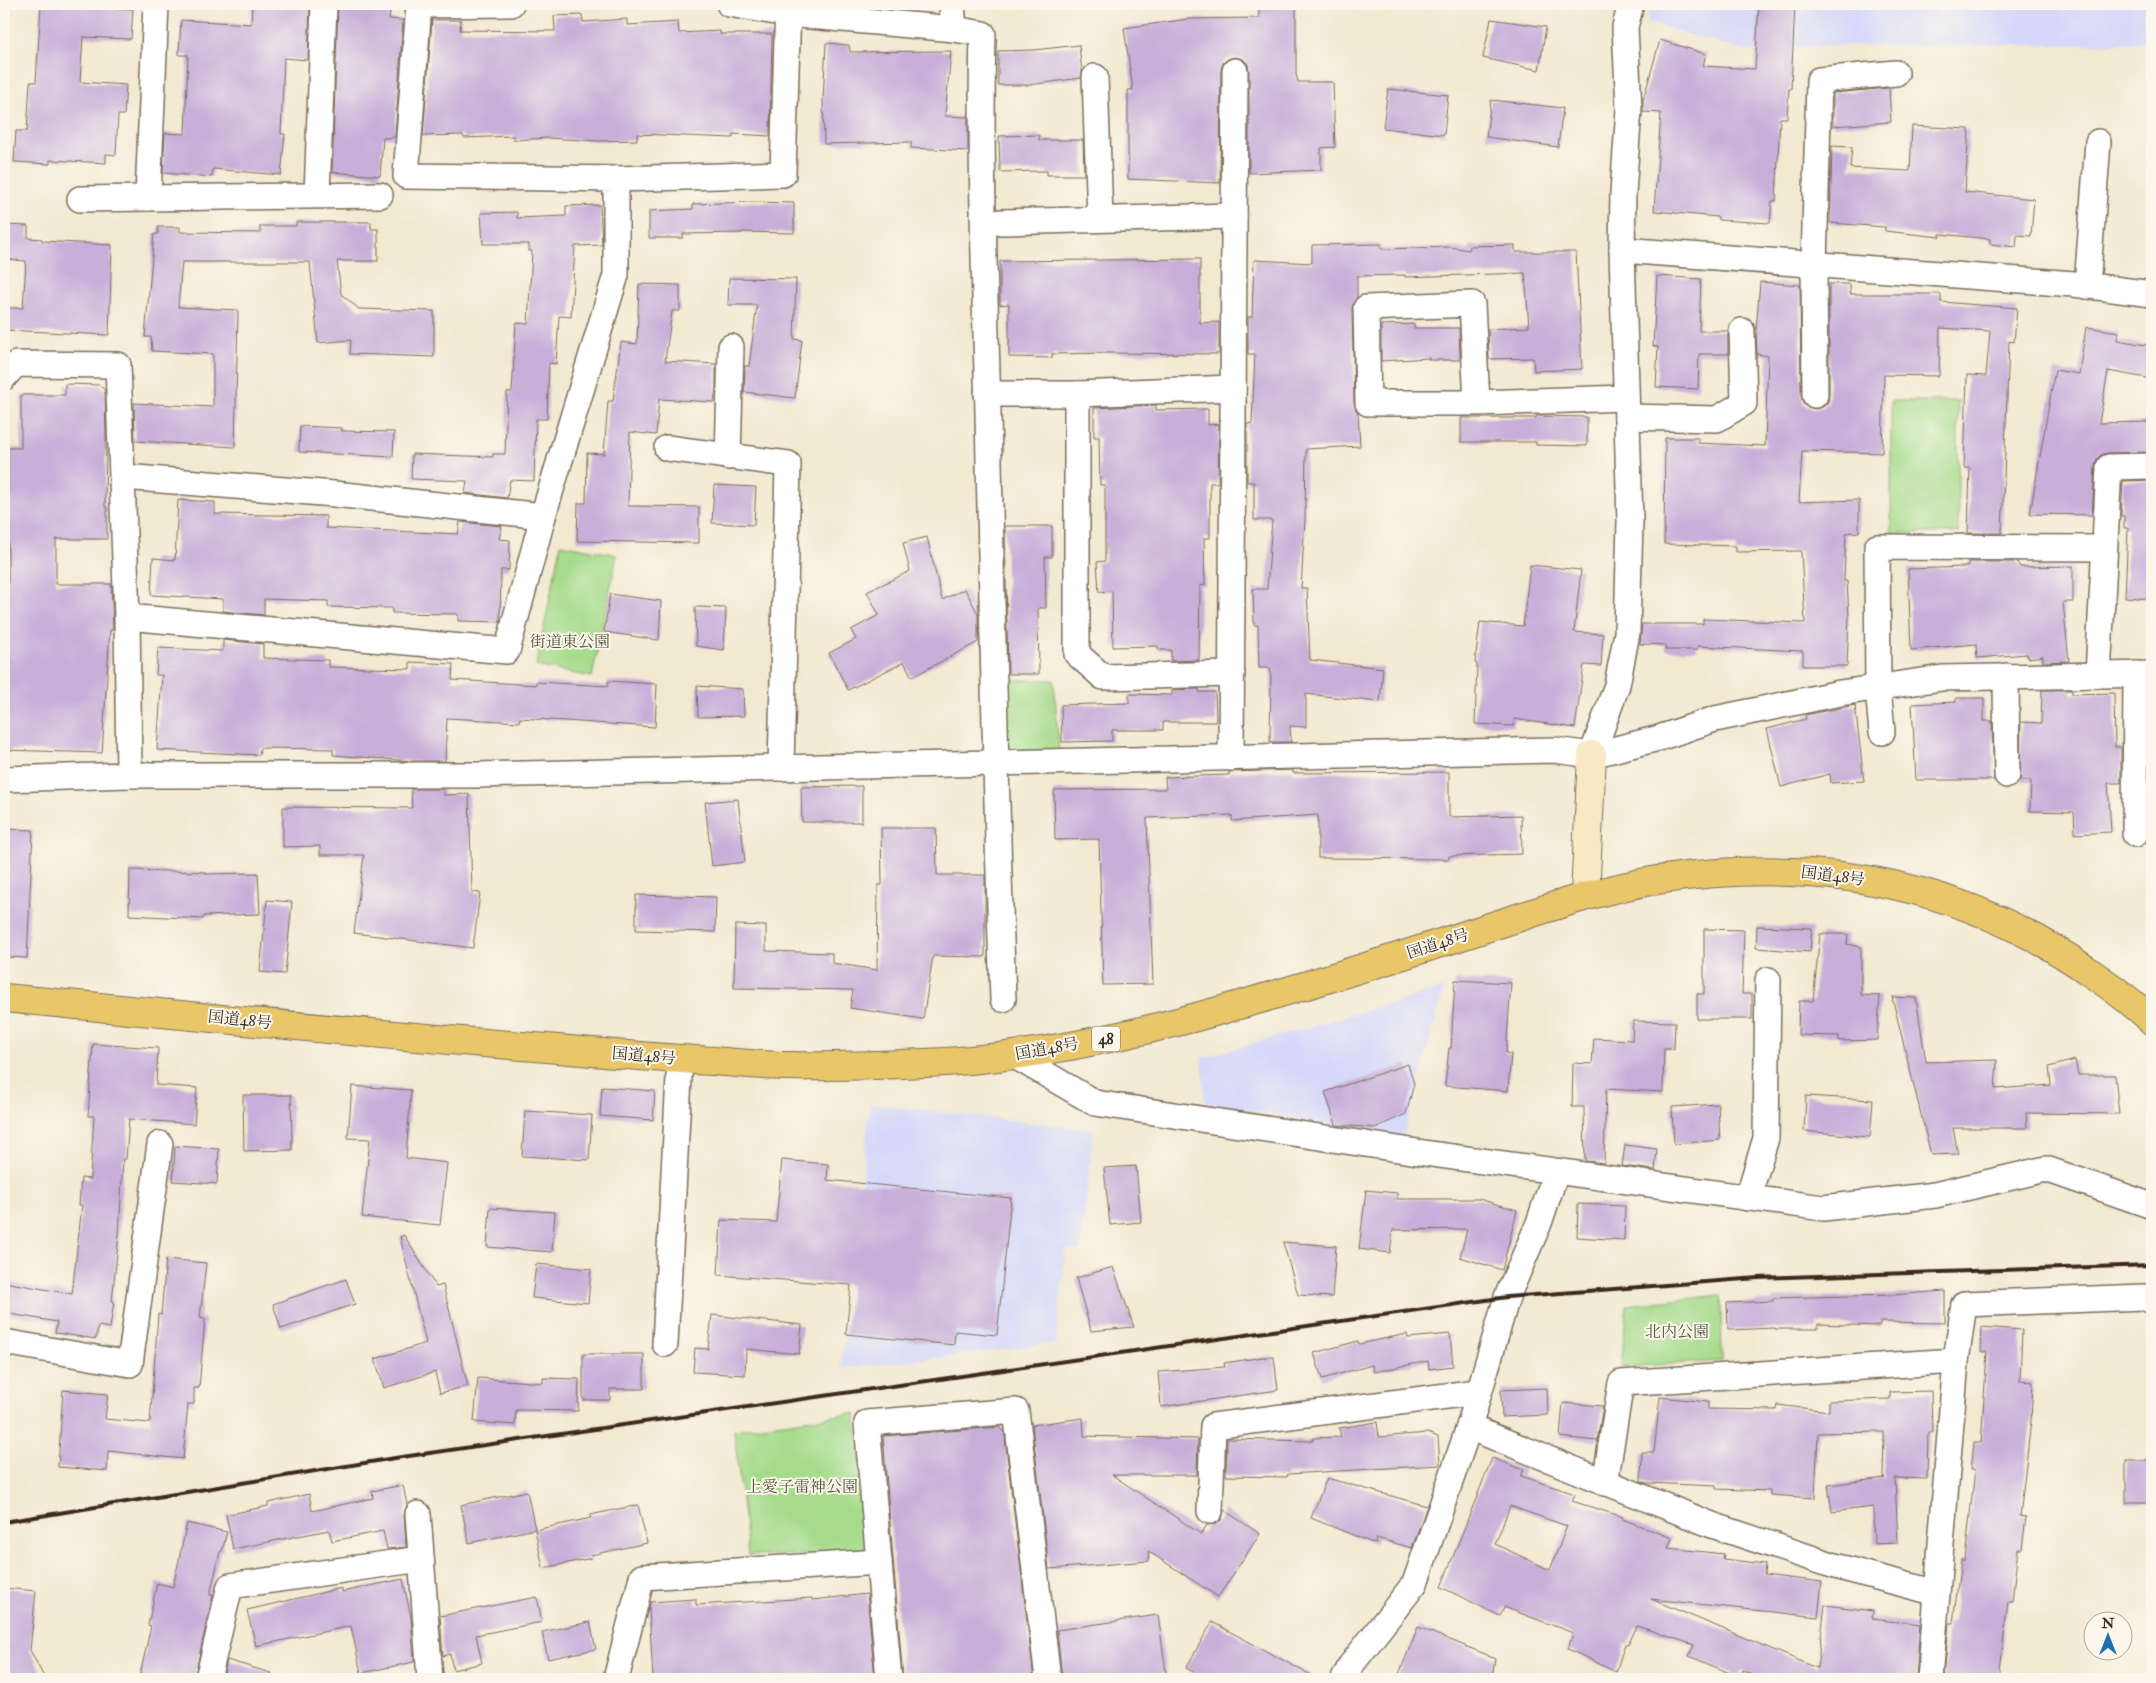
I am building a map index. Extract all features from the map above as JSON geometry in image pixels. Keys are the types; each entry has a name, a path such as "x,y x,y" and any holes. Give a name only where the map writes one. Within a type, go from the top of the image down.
{"highway":[{"name":"国道48号","path":"4,998 462,1042 680,1059 787,1066 928,1063 1015,1056 1115,1037 1224,1009 1363,968 1585,896 1656,880 1728,873 1799,871 1872,880 1940,896 2001,920 2066,956 2136,1005 2152,1021"}],"street":[{"path":"148,198 156,4"},
{"path":"317,195 324,4"},
{"path":"511,4 419,5 406,176 616,179 783,174 788,9"},
{"path":"729,4 788,9 983,34 982,98 987,394 995,764 1003,999"},
{"path":"952,4 954,29"},
{"path":"1585,896 1592,754 1617,685 1627,633 1630,521 1622,250 1623,193 1629,109 1625,28 1631,4"},
{"path":"1231,758 1235,71"},
{"path":"1815,395 1814,264 1819,80 1896,73"},
{"path":"1095,77 1100,219"},
{"path":"2087,286 2098,142"},
{"path":"127,617 507,652 543,516 616,275 616,179"},
{"path":"80,200 380,195"},
{"path":"1001,222 1234,216"},
{"path":"1622,250 2087,286 2152,294"},
{"path":"1477,403 1472,304 1366,308 1368,403 1477,403 1626,408 1717,419 1744,403 1742,331"},
{"path":"728,457 731,347"},
{"path":"4,377 16,364 118,365 124,478 129,775"},
{"path":"987,394 1077,394 1233,388"},
{"path":"1077,394 1077,654 1103,677 1232,674"},
{"path":"667,448 788,464 781,768"},
{"path":"2098,675 2109,467 2152,466"},
{"path":"124,478 334,494 543,516"},
{"path":"1882,732 1878,688 1877,547 2104,548"},
{"path":"4,779 129,775 478,775 1555,750 1592,754 1659,738 1715,719 1878,688 1942,678 2144,674 2135,834"},
{"path":"2006,676 2007,775"},
{"path":"1748,1198 1766,1138 1768,980"},
{"path":"1015,1056 1095,1103 1556,1172 1823,1208 1935,1195 2046,1169 2152,1206"},
{"path":"664,1344 680,1059"},
{"path":"4,1342 130,1364 160,1144"},
{"path":"1344,1679 1351,1665 1415,1583 1469,1427 1507,1297 1539,1223 1556,1172"},
{"path":"1930,1679 1956,1361 1964,1304 2144,1297 2152,1301"},
{"path":"1605,1483 1621,1383 1956,1361"},
{"path":"1210,1510 1213,1426 1478,1392"},
{"path":"889,1679 867,1423 1016,1411 1048,1679"},
{"path":"1469,1427 1605,1483 1712,1524 1835,1566 1937,1593"},
{"path":"418,1514 430,1679"},
{"path":"208,1679 230,1586 421,1559"},
{"path":"616,1679 642,1577 879,1562"}],"shaded area":[{"path":"1652,4 2152,4 2152,42 2063,45 1834,45 1745,51 1647,22"},
{"path":"1444,988 1403,1138 1205,1103 1202,1058"},
{"path":"870,1104 1094,1130 1080,1250 1066,1250 1056,1343 841,1369"}],"green space":[{"path":"1891,401 1958,401 1958,533 1891,533"},
{"name":"街道東公園","path":"561,544 617,555 592,677 536,666"},
{"path":"1000,680 1054,680 1059,753 1002,754"},
{"name":"北内公園","path":"1721,1295 1722,1361 1621,1367 1627,1305"},
{"name":"上愛子雷神公園","path":"855,1413 870,1545 859,1554 748,1555 734,1430"}],"building":[{"path":"41,4 85,4 85,7 133,9 131,39 83,37 80,82 126,85 124,115 118,115 116,155 106,154 106,163 50,160 50,164 14,162 16,131 27,131 30,82 36,82"},
{"path":"252,4 310,4 308,60 284,58 281,134 285,134 281,175 213,169 212,177 163,173 165,133 185,134 188,55 179,55 181,20 251,24"},
{"path":"338,4 391,4 389,19 403,20 395,137 383,138 380,176 332,172"},
{"path":"1259,4 1296,4 1296,74 1298,82 1333,82 1335,147 1321,148 1321,170 1249,173 1249,71 1248,64 1243,59 1235,57 1223,63 1221,71 1220,183 1128,179 1128,90 1133,90 1124,28 1189,19 1259,18"},
{"path":"1759,4 1795,4 1791,89 1789,89 1787,118 1780,118 1776,201 1772,201 1770,223 1718,220 1718,217 1654,211 1661,113 1643,112 1643,100 1660,40 1706,54 1703,66 1755,69"},
{"path":"582,15 583,22 627,19 627,25 678,22 679,33 720,31 720,34 772,34 770,136 733,134 733,138 637,134 637,140 599,141 548,138 514,140 514,136 464,138 463,135 423,136 432,20 461,20 460,30 555,31 554,16"},
{"path":"1491,19 1546,27 1539,70 1483,58"},
{"path":"826,43 849,45 850,52 951,51 945,116 968,117 968,151 911,148 911,142 824,144 823,100"},
{"path":"1079,45 1081,78 1029,85 998,85 998,51 1034,50"},
{"path":"1889,88 1891,122 1833,126 1833,93"},
{"path":"1388,89 1448,95 1444,135 1383,128"},
{"path":"1491,100 1563,108 1558,147 1486,137"},
{"path":"1912,126 1969,129 1965,192 2034,199 2031,236 2017,235 2016,247 1990,244 1990,239 1940,234 1940,237 1885,231 1885,227 1830,223 1832,146 1852,147 1850,168 1910,171"},
{"path":"1039,135 1039,140 1083,140 1084,175 1047,175 1047,171 1000,172 999,136"},
{"path":"794,203 794,233 683,234 683,238 649,238 649,211 693,209 693,204"},
{"path":"600,205 602,245 575,246 571,317 559,316 556,364 549,363 547,419 536,419 534,481 510,480 507,498 465,493 467,481 411,479 412,454 493,457 493,454 505,454 507,392 512,392 516,323 528,324 532,251 529,251 529,244 483,244 481,213 517,212 517,218 566,216 566,206"},
{"path":"296,222 371,222 371,229 378,229 378,261 337,261 341,294 359,309 434,311 434,357 350,354 351,340 318,343 310,262 182,262 178,307 238,310 235,447 135,441 134,403 213,407 213,354 152,351 151,337 145,337 154,234 158,234 158,227 180,227 180,232 260,233 260,226 296,226"},
{"path":"6,225 28,226 28,238 42,239 42,241 112,245 109,335 4,330 4,308 23,308 26,261 4,259"},
{"path":"1381,244 1381,249 1450,247 1469,250 1470,246 1515,245 1515,252 1576,252 1582,369 1534,371 1533,358 1489,359 1488,329 1529,327 1525,273 1405,277 1405,275 1357,276 1357,297 1352,308 1354,403 1358,413 1360,446 1306,449 1305,519 1301,588 1307,588 1310,660 1383,668 1380,702 1306,694 1306,727 1290,726 1291,742 1270,742 1270,668 1259,668 1258,625 1254,625 1253,589 1267,589 1272,520 1254,520 1254,482 1247,482 1247,424 1252,423 1255,354 1248,354 1248,317 1252,317 1254,260 1312,263 1312,245"},
{"path":"1200,259 1200,323 1219,322 1219,354 1109,353 1052,354 1052,358 1009,357 1009,304 1000,305 1000,261"},
{"path":"1657,276 1701,279 1699,331 1728,331 1728,354 1699,354 1698,389 1656,387 1658,347 1653,346"},
{"path":"729,278 796,279 794,339 802,340 795,398 744,392 745,366 749,366 757,305 728,305"},
{"path":"1760,282 1800,285 1801,395 1803,403 1815,409 1823,407 1828,402 1829,395 1829,284 1850,284 1850,294 1941,294 1941,302 2017,308 2014,342 2009,341 2002,533 1968,533 1970,468 1964,468 1967,375 1986,376 1990,331 1940,328 1939,376 1884,375 1882,453 1802,451 1799,502 1859,500 1859,532 1846,533 1844,581 1847,581 1849,617 1847,666 1803,666 1803,651 1697,646 1697,650 1665,650 1665,645 1640,644 1642,624 1703,624 1703,619 1805,623 1801,551 1736,552 1736,546 1664,544 1665,438 1698,438 1698,443 1765,446 1768,356 1757,354 1756,331"},
{"path":"639,284 680,285 680,311 672,311 665,361 716,364 716,388 714,402 659,399 656,435 630,432 628,506 699,507 699,543 577,541 578,503 586,503 587,453 604,454 608,401 613,401 621,342 637,344"},
{"path":"1414,324 1414,328 1459,328 1460,360 1429,360 1429,358 1381,361 1381,325"},
{"path":"2086,327 2119,332 2117,340 2152,346 2152,379 2108,371 2099,423 2152,422 2152,452 2109,453 2102,454 2097,459 2092,515 2030,514 2055,370 2079,374"},
{"path":"65,384 99,385 105,390 105,507 107,507 107,539 56,539 56,584 111,584 113,630 110,630 102,753 4,750 4,688 8,585 8,448 21,448 21,395 65,395"},
{"path":"1156,405 1156,410 1208,409 1208,425 1219,424 1218,483 1210,483 1210,538 1204,538 1205,585 1200,586 1199,660 1171,661 1171,650 1158,650 1158,646 1113,647 1112,591 1099,592 1097,562 1105,561 1105,485 1100,485 1099,437 1094,437 1094,408"},
{"path":"1536,416 1587,417 1587,446 1536,445 1536,442 1461,442 1461,418 1536,418"},
{"path":"300,426 342,428 342,431 394,432 393,457 299,452"},
{"path":"2152,480 2152,599 2125,597 2128,528 2124,528 2124,516 2121,516 2123,481"},
{"path":"714,485 756,487 754,525 712,523"},
{"path":"178,500 215,502 215,514 326,516 326,528 458,534 460,522 502,526 499,539 510,540 509,570 501,570 500,622 458,621 458,614 392,613 392,608 328,607 328,601 264,599 264,615 223,611 223,599 151,595 153,558 175,560"},
{"path":"1005,526 1052,526 1052,557 1045,557 1046,608 1038,608 1039,674 1008,674"},
{"path":"927,537 942,600 965,589 978,614 978,642 912,677 904,662 848,690 829,653 856,639 851,630 879,615 867,592 910,571 903,543"},
{"path":"1968,562 2017,562 2020,567 2073,566 2073,602 2063,602 2069,661 2043,662 2043,656 2028,658 2027,654 1977,658 1976,644 1911,650 1908,569 1964,567 1968,566"},
{"path":"1530,565 1581,570 1574,632 1603,634 1601,666 1584,665 1575,728 1514,719 1514,726 1475,724 1477,664 1475,663 1480,622 1523,626"},
{"path":"610,594 661,601 659,640 604,632"},
{"path":"695,607 726,608 724,650 696,646"},
{"path":"223,640 263,644 263,658 328,660 328,667 410,669 410,662 453,664 452,680 536,685 536,682 608,686 608,681 657,684 655,727 520,718 519,722 447,718 445,761 411,761 333,755 333,749 260,748 259,755 157,750 162,675 156,675 158,648 223,651"},
{"path":"697,686 743,689 744,716 698,717"},
{"path":"1199,689 1199,692 1215,692 1216,722 1163,722 1163,730 1112,730 1112,741 1062,742 1061,705 1129,703 1129,694 1172,695 1172,690"},
{"path":"2042,690 2072,690 2072,694 2114,693 2115,747 2121,747 2121,783 2108,783 2111,832 2075,834 2074,812 2030,811 2031,781 2020,781 2021,722 2041,723"},
{"path":"1956,698 1984,698 1984,721 1992,721 1994,780 1916,780 1912,704 1956,702"},
{"path":"1855,705 1864,781 1831,783 1830,774 1781,787 1767,729 1806,719 1805,715"},
{"path":"1293,770 1293,773 1449,772 1449,817 1521,815 1522,854 1449,856 1449,859 1318,858 1318,815 1232,821 1232,815 1147,818 1153,984 1103,985 1099,839 1055,840 1054,790 1166,789 1165,777"},
{"path":"862,786 862,822 802,822 801,787"},
{"path":"411,789 443,789 443,795 469,794 472,892 480,893 473,948 354,933 364,855 320,855 320,846 283,847 283,807 412,808"},
{"path":"738,799 745,862 712,866 705,802"},
{"path":"881,828 936,828 937,875 985,875 985,957 933,956 923,1019 850,1008 853,990 734,988 735,925 766,926 766,951 832,953 832,963 877,970 878,885 882,885"},
{"path":"4,829 33,830 27,958 4,957"},
{"path":"130,870 206,872 206,874 258,873 260,914 204,916 203,919 129,915"},
{"path":"636,895 716,897 715,932 636,930"},
{"path":"267,900 292,902 285,974 260,972"},
{"path":"1757,926 1812,928 1810,952 1756,948"},
{"path":"1704,929 1744,930 1742,994 1752,994 1752,1019 1697,1019 1697,994 1704,994"},
{"path":"1820,934 1848,934 1847,944 1861,947 1861,995 1880,996 1877,1040 1839,1041 1839,1036 1798,1035 1799,1001 1813,1001"},
{"path":"1455,980 1511,983 1506,1053 1511,1054 1508,1091 1445,1086 1449,1048 1451,1048"},
{"path":"1892,997 1916,998 1926,1062 1997,1060 1995,1089 2051,1085 2049,1067 2075,1060 2078,1075 2115,1075 2119,1114 2026,1113 2027,1128 1953,1128 1958,1154 1931,1155"},
{"path":"1633,1021 1675,1022 1674,1049 1664,1049 1663,1092 1606,1089 1604,1163 1585,1161 1584,1107 1572,1107 1573,1063 1592,1064 1594,1038 1632,1040"},
{"path":"93,1044 158,1048 156,1085 197,1088 194,1124 129,1119 126,1159 123,1159 119,1235 112,1301 114,1301 110,1328 98,1326 96,1339 55,1333 57,1322 4,1313 4,1282 72,1294 82,1205 79,1205 81,1178 90,1179 94,1116 88,1116"},
{"path":"1408,1064 1414,1084 1406,1114 1375,1128 1336,1125 1325,1092"},
{"path":"352,1086 411,1090 406,1158 447,1163 440,1225 362,1217 370,1139 348,1138"},
{"path":"602,1087 655,1091 653,1120 600,1116"},
{"path":"243,1095 291,1095 292,1150 244,1151"},
{"path":"1806,1096 1873,1100 1870,1137 1804,1131"},
{"path":"1718,1104 1720,1140 1674,1144 1672,1107"},
{"path":"525,1111 592,1115 589,1160 522,1156"},
{"path":"1625,1145 1657,1149 1655,1170 1622,1166"},
{"path":"175,1146 219,1149 217,1184 173,1181"},
{"path":"782,1160 828,1164 827,1180 1011,1198 997,1335 955,1331 954,1345 846,1334 851,1285 718,1275 721,1220 776,1222"},
{"path":"1136,1166 1141,1222 1110,1225 1104,1168"},
{"path":"1366,1190 1397,1193 1397,1199 1479,1199 1517,1210 1502,1270 1460,1257 1467,1229 1393,1230 1390,1253 1359,1249"},
{"path":"1578,1204 1625,1206 1624,1240 1577,1237"},
{"path":"490,1208 555,1212 552,1252 487,1247"},
{"path":"404,1235 436,1287 443,1285 468,1386 440,1393 435,1372 384,1388 375,1359 426,1343 400,1237"},
{"path":"1283,1242 1336,1246 1332,1297 1298,1295"},
{"path":"166,1259 206,1263 200,1318 205,1319 199,1388 194,1388 194,1404 188,1404 183,1459 108,1451 107,1471 58,1467 63,1390 108,1394 105,1419 150,1423 158,1314 161,1315"},
{"path":"536,1264 591,1269 588,1303 532,1298"},
{"path":"1113,1267 1134,1327 1091,1331 1076,1278"},
{"path":"346,1279 355,1304 281,1329 273,1304"},
{"path":"1945,1291 1945,1323 1880,1322 1880,1326 1818,1324 1818,1329 1728,1330 1727,1303 1773,1301 1773,1298 1891,1295"},
{"path":"712,1315 802,1325 799,1354 746,1349 745,1375 693,1372 695,1348 708,1349"},
{"path":"1982,1327 2022,1330 2020,1380 2033,1381 2031,1421 2020,1516 2026,1517 2022,1549 2018,1549 2012,1601 2008,1601 1999,1679 1944,1679 1949,1623 1953,1623 1961,1560 1965,1560 1975,1469 1971,1469 1974,1443 1981,1443 1987,1352 1981,1352"},
{"path":"1407,1334 1408,1338 1450,1334 1453,1366 1429,1369 1428,1361 1374,1372 1372,1365 1322,1379 1314,1353 1358,1341 1359,1344"},
{"path":"583,1354 644,1354 644,1389 610,1389 610,1400 583,1400"},
{"path":"1274,1357 1278,1390 1161,1407 1158,1372 1225,1367 1224,1363"},
{"path":"478,1378 543,1383 543,1378 579,1379 578,1411 516,1410 515,1425 474,1422"},
{"path":"1547,1388 1548,1415 1502,1417 1501,1390"},
{"path":"1931,1391 1932,1432 1928,1432 1927,1479 1895,1478 1898,1543 1874,1544 1873,1507 1832,1512 1828,1485 1885,1478 1883,1478 1884,1432 1818,1433 1815,1498 1770,1495 1770,1491 1716,1489 1716,1486 1647,1483 1641,1481 1642,1452 1654,1452 1660,1397 1708,1402 1708,1409 1776,1410 1777,1405 1829,1411 1829,1401 1890,1399 1890,1392"},
{"path":"1563,1403 1603,1406 1597,1441 1560,1437"},
{"path":"1083,1418 1084,1436 1198,1439 1197,1475 1112,1475 1201,1534 1207,1525 1216,1524 1222,1519 1224,1510 1260,1534 1218,1597 1148,1551 1149,1561 1049,1569 1032,1425"},
{"path":"1377,1422 1379,1437 1428,1433 1438,1437 1440,1465 1288,1474 1287,1477 1226,1476 1227,1439 1313,1441 1313,1438 1341,1437 1339,1428"},
{"path":"1001,1427 1001,1430 1004,1430 1034,1679 903,1679 883,1436"},
{"path":"1492,1458 1524,1470 1521,1476 1575,1494 1572,1501 1623,1517 1622,1519 1672,1538 1668,1548 1724,1554 1723,1559 1765,1564 1764,1575 1822,1582 1818,1617 1651,1599 1817,1668 1825,1605 1873,1611 1872,1618 1920,1624 1916,1679 1764,1679 1742,1670 1739,1677 1689,1656 1694,1645 1637,1626 1628,1645 1625,1644 1616,1672 1568,1649 1573,1633 1504,1607 1500,1616 1441,1587","holes":["1510,1506 1567,1526 1550,1570 1495,1544"]},
{"path":"2126,1461 2152,1461 2152,1503 2126,1503"},
{"path":"1327,1478 1427,1506 1412,1548 1377,1538 1375,1544 1311,1518"},
{"path":"403,1485 407,1505 404,1515 406,1547 387,1549 383,1531 332,1541 329,1530 233,1549 226,1515 268,1506 268,1503 309,1494 312,1511 373,1498 372,1491"},
{"path":"527,1491 535,1529 469,1543 461,1505"},
{"path":"638,1505 647,1543 591,1555 592,1558 543,1568 535,1530 591,1518 590,1515"},
{"path":"187,1523 227,1532 222,1551 220,1552 210,1595 213,1595 194,1679 139,1679 151,1626 148,1625 157,1583 173,1587"},
{"path":"403,1579 411,1618 414,1662 361,1673 351,1626 256,1646 247,1610 342,1588 342,1592"},
{"path":"4,1588 36,1591 30,1650 45,1679 4,1679"},
{"path":"867,1594 875,1679 653,1679 650,1602 696,1599 696,1605 812,1598 812,1600"},
{"path":"537,1597 542,1622 476,1635 482,1663 453,1670 450,1654 443,1656 440,1616"},
{"path":"1158,1615 1167,1679 1062,1679 1057,1630"},
{"path":"590,1622 596,1649 548,1659 542,1632"},
{"path":"1212,1622 1318,1679 1206,1679 1186,1668"},
{"path":"1418,1627 1495,1658 1492,1679 1397,1679"},
{"path":"227,1660 271,1673 270,1679 223,1679"}],"railway":[{"path":"4,1522 395,1458 1507,1297 1758,1278 2152,1265"}]}
